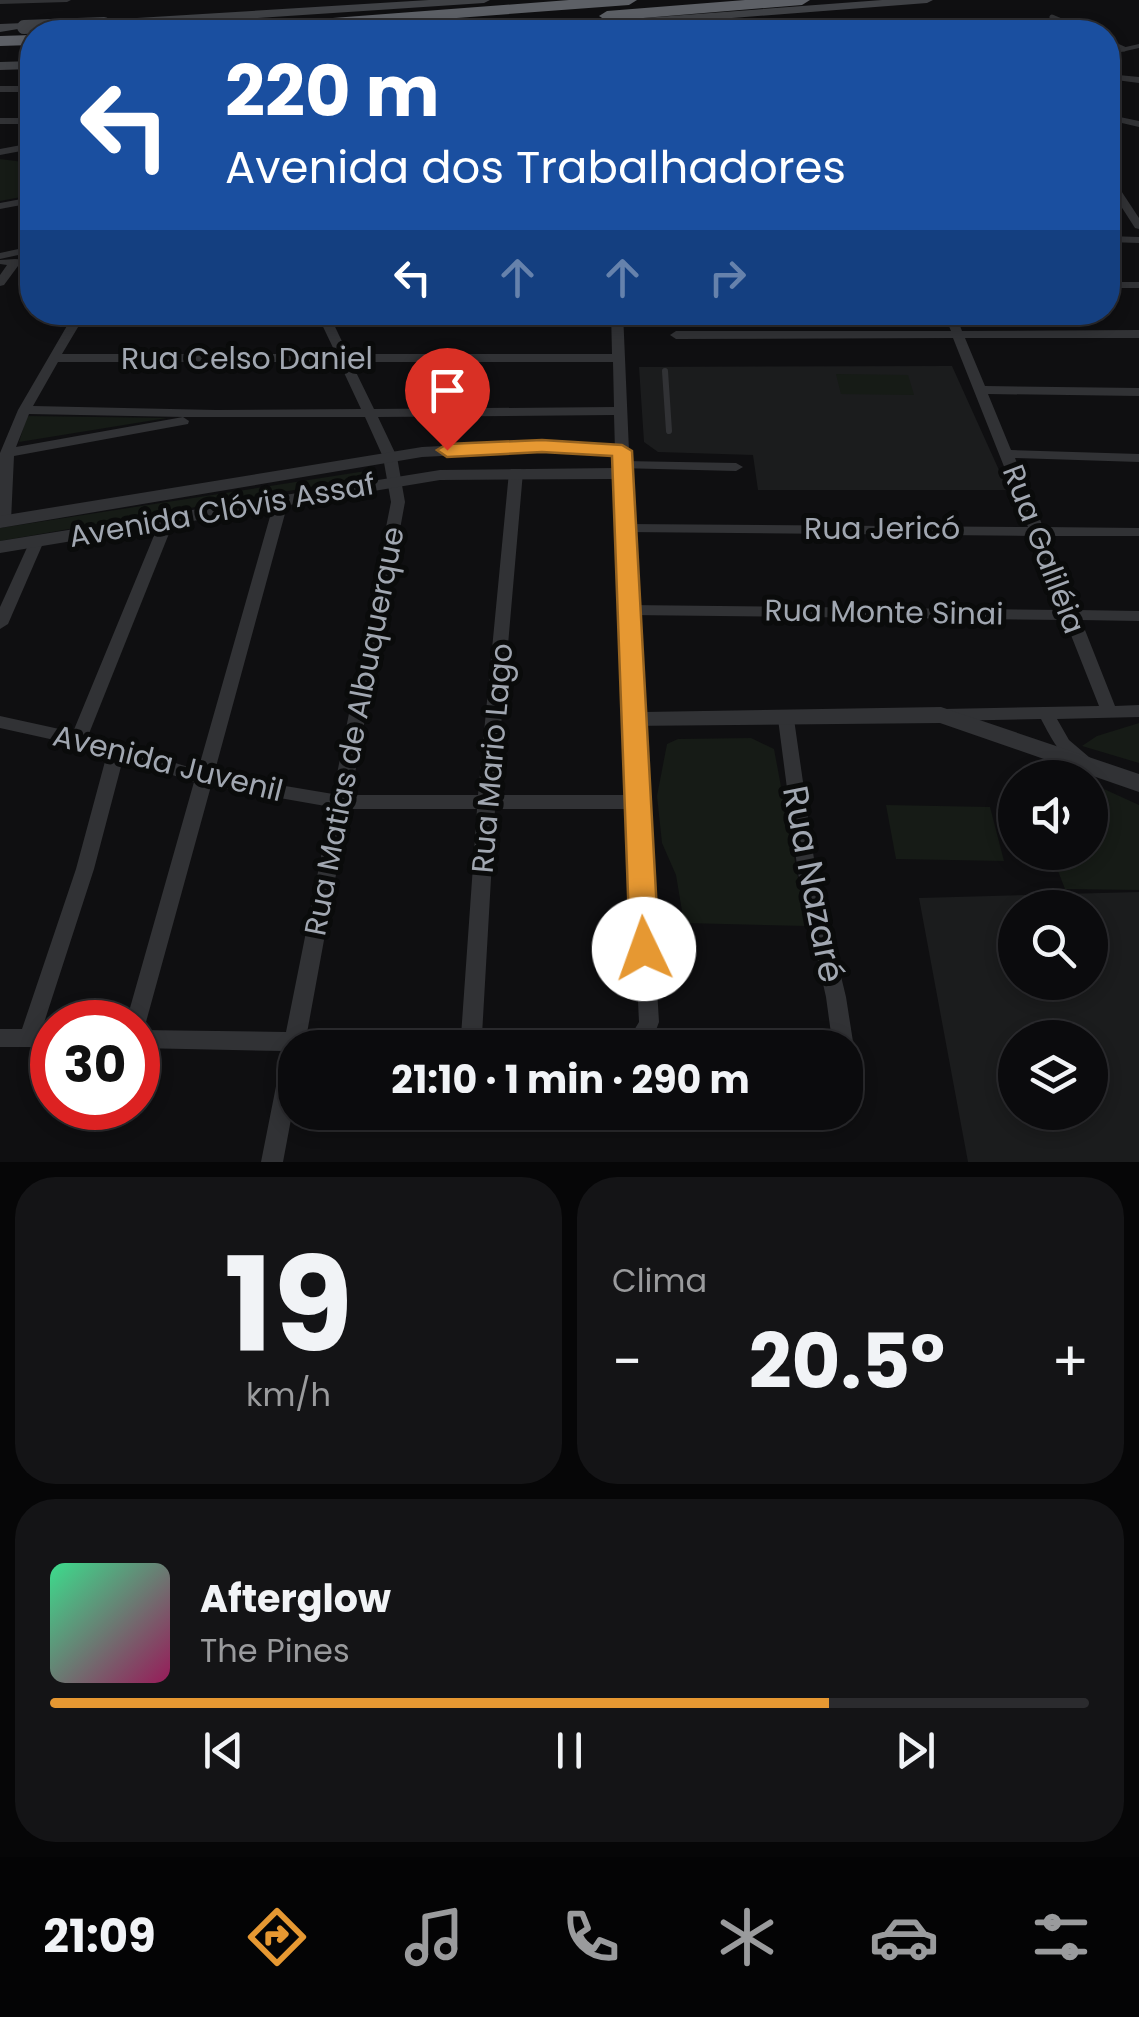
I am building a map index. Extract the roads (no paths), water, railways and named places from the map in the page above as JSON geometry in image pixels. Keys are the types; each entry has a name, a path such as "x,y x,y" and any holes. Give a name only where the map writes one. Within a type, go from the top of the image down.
{"highway":[{"path":"370,20 629,0"},
{"path":"560,20 802,0"}],"main road":[{"path":"167,20 484,0"},
{"path":"667,20 927,0"}],"street":[{"path":"0,2 67,0"},
{"path":"1120,51 1139,46"},
{"path":"1120,204 1138,222"},
{"path":"0,259 20,262"},
{"path":"0,282 15,262"},
{"path":"74,325 24,410 7,454 2,522 390,456 512,446 623,463 736,466"},
{"name":"Rua Matias de Albuquerque","path":"296,1030 398,502 390,456 328,325"},
{"path":"617,325 647,1030"},
{"path":"954,325 1005,454"},
{"path":"676,336 1139,334"},
{"name":"Rua Celso Daniel","path":"56,358 619,358"},
{"path":"980,390 1139,392"},
{"path":"24,410 216,414 621,412"},
{"path":"7,454 216,414"},
{"name":"Rua Galiléia","path":"1109,710 1005,454 1139,458"},
{"name":"Avenida Clóvis Assaf","path":"0,547 395,481 623,463"},
{"name":"Rua Mario Lago","path":"472,1030 486,802 516,472"},
{"path":"142,1000 282,499"},
{"path":"78,739 167,521"},
{"name":"Rua Jericó","path":"626,528 1033,528 1139,532"},
{"path":"0,624 37,541"},
{"name":"Rua Monte Sinai","path":"629,610 1139,616"},
{"path":"633,720 1139,711"},
{"path":"1046,712 1074,754 1128,780"},
{"path":"941,716 1128,780"},
{"name":"Rua Nazaré","path":"786,720 807,873 840,1030"},
{"name":"Avenida Juvenil","path":"0,722 78,739 202,778 340,802 636,802"},
{"path":"0,1038 29,1038 85,869 116,752"},
{"path":"160,1038 278,1040"},
{"name":"Rua Matias de Albuquerque","path":"272,1162 278,1129"}],"lane":[{"path":"1052,17 1059,20"},
{"path":"1120,48 1124,50"},
{"path":"665,371 669,431"}]}
